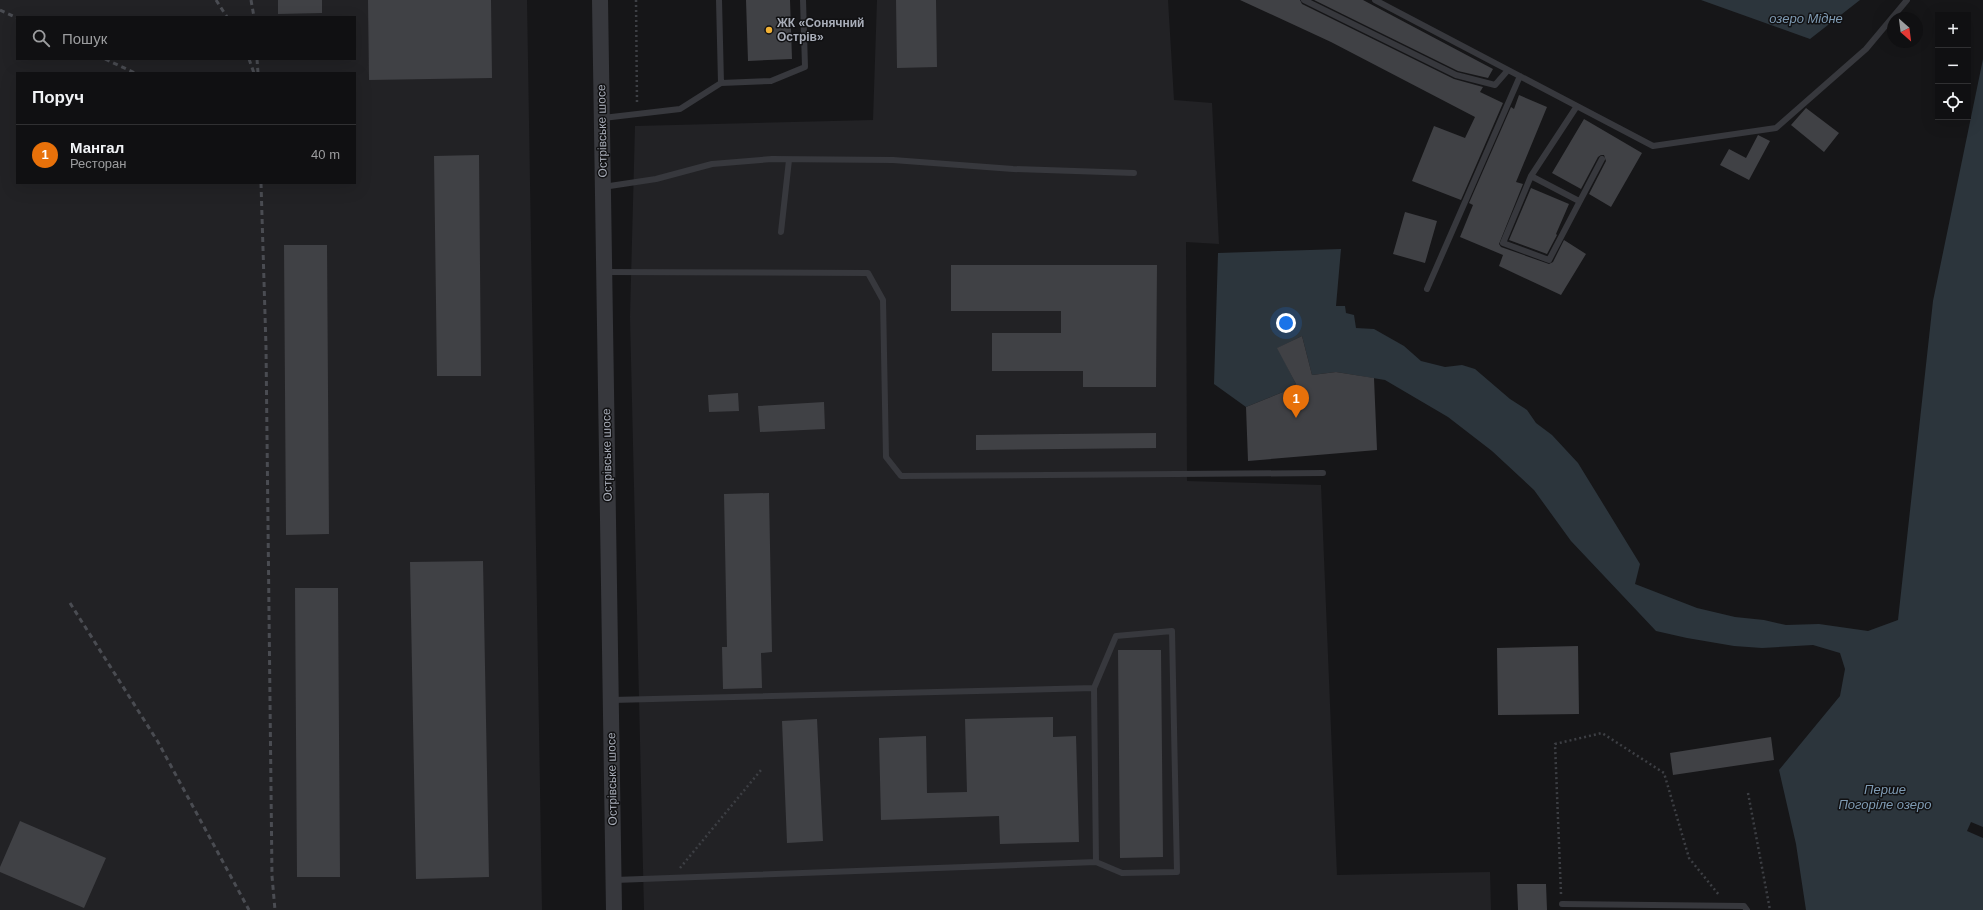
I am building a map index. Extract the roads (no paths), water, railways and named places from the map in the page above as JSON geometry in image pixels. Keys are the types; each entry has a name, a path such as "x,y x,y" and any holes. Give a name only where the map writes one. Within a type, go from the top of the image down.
{"street":[{"name":"Острівське шосе","path":"600,0 614,910"}],"lane":[{"path":"719,0 721,83"},
{"path":"602,118 680,109 721,83 771,81 805,67 803,0"},
{"path":"1304,0 1456,75 1495,86 1508,70"},
{"path":"1375,0 1653,146 1776,128 1866,49 1907,0"},
{"path":"1426,289 1520,76"},
{"path":"1577,106 1532,176 1503,243 1549,260 1602,159"},
{"path":"781,232 789,160"},
{"path":"603,187 656,179 712,164 789,160 893,160 1013,169 1134,172"},
{"path":"1532,176 1580,202"},
{"path":"604,272 868,273 884,300 886,457 901,476 1323,473"},
{"path":"613,880 1096,862 1122,873 1177,872 1172,632 1116,636 1094,688 1096,862"},
{"path":"611,700 1094,688"},
{"path":"1562,904 1744,906 1747,910"}],"water":[{"name":"озеро Мідне","path":"1701,0 1860,0 1810,39"},
{"name":"Перше Погоріле озеро","path":"1983,59 1983,910 1806,910 1796,844 1779,770 1840,696 1845,669 1840,653 1813,645 1762,648 1734,646 1656,631 1571,541 1534,490 1492,451 1448,417 1385,380 1336,372 1312,375 1302,336 1278,348 1296,384 1283,392 1246,407 1214,384 1218,253 1341,249 1336,306 1345,306 1346,313 1354,315 1356,328 1374,329 1404,346 1421,361 1445,367 1462,365 1475,369 1510,399 1527,410 1536,423 1552,435 1578,463 1640,564 1635,584 1697,608 1735,617 1764,620 1786,625 1819,624 1868,631 1898,620 1933,301"}],"railway":[{"path":"216,0 226,16"},
{"path":"251,0 254,16"},
{"path":"0,10 16,18"},
{"path":"107,60 133,72"},
{"path":"249,60 254,72"},
{"path":"257,60 258,72"},
{"path":"261,184 266,347 272,876 275,910"},
{"path":"70,603 158,742 249,910"}],"place":[{"name":"ЖК «Сонячний Острів»","path":"769,30"},
{"name":"Мангал","path":"1296,418"}]}
